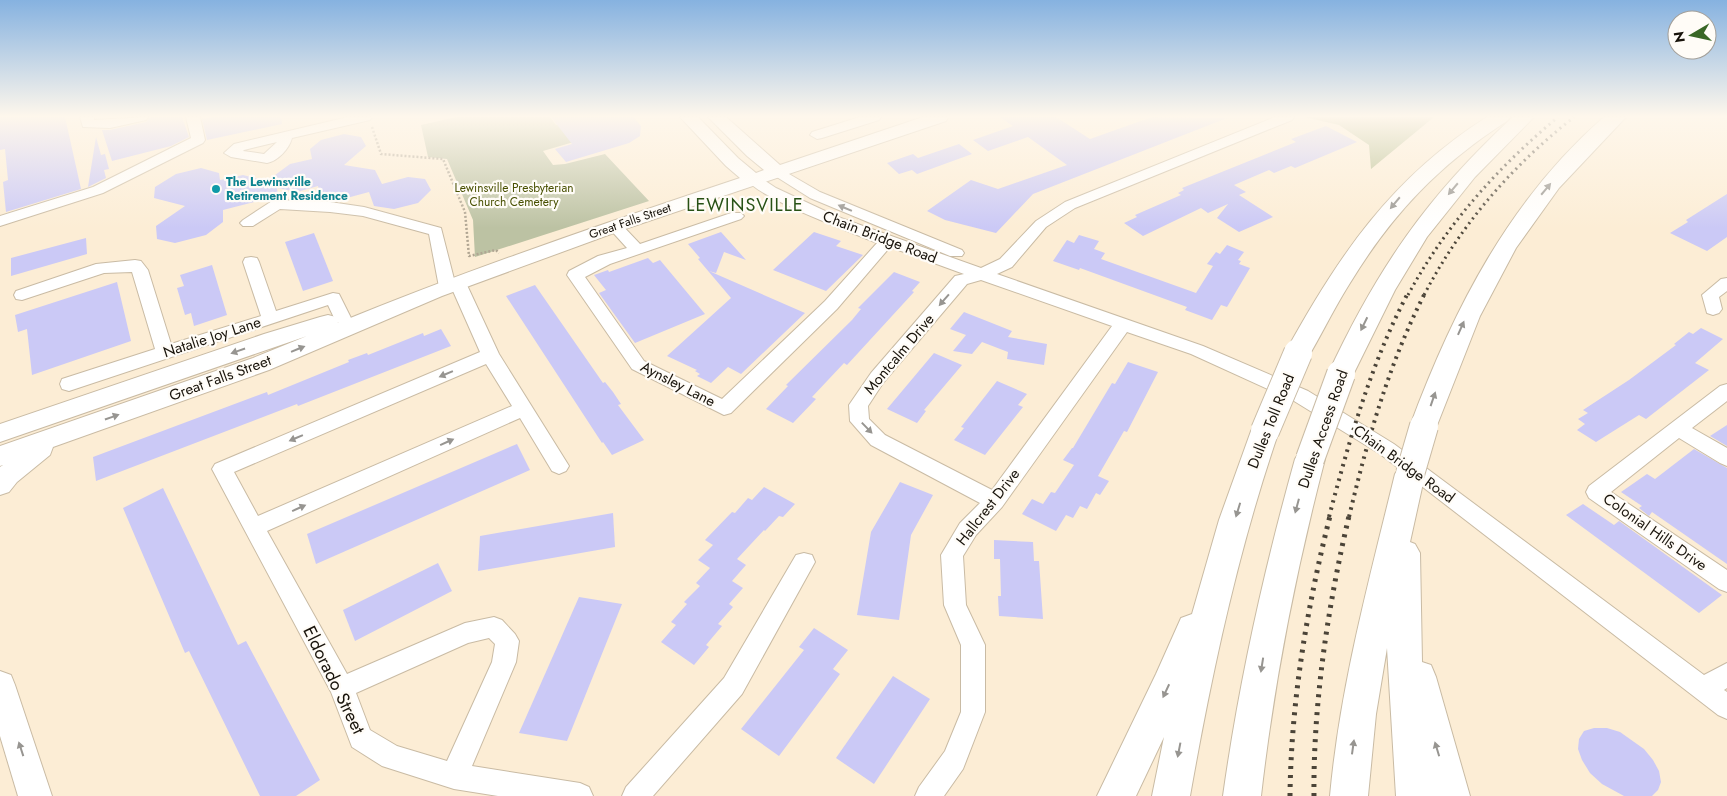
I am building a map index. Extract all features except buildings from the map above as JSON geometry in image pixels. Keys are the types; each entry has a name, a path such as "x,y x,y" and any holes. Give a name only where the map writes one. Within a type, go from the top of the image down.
{"highway":[{"name":"Dulles Toll Road","path":"1171,796 1190,698 1226,549 1265,431 1298,353 1321,310 1351,261 1382,219 1406,190 1446,154"},
{"name":"Dulles Access Road","path":"1242,796 1264,650 1288,541 1310,459 1341,374 1363,324 1389,276 1413,240 1458,183 1487,154"},
{"path":"1350,796 1351,763 1367,658 1402,528 1410,474 1424,426 1453,346 1501,251 1544,191 1577,154"},
{"path":"1402,528 1403,598 1410,751 1415,796"},
{"path":"1116,796 1170,684 1226,549"},
{"path":"1403,598 1424,704 1451,796"}],"main road":[{"name":"Chain Bridge Road","path":"724,154 753,179"},
{"name":"Chain Bridge Road","path":"756,154 777,171"},
{"name":"Great Falls Street","path":"0,433 70,420 260,364 447,287 614,226 828,154"},
{"name":"Great Falls Street","path":"0,456 70,420 272,339 447,287"},
{"path":"0,415 70,420"},
{"path":"0,485 24,460 43,447 70,420"},
{"path":"0,685 35,796"}],"street":[{"path":"0,221 98,190 170,154"},
{"path":"983,274 1006,263 1041,224 1070,205 1196,154"},
{"name":"Chain Bridge Road","path":"777,171 831,202 954,251 983,274"},
{"name":"Chain Bridge Road","path":"753,179 771,191 809,210 886,241 1223,361 1301,396 1387,449 1559,582 1727,707"},
{"path":"248,223 277,204 330,207 364,212 436,231 447,287 559,466"},
{"path":"614,226 637,250 736,216"},
{"name":"Aynsley Lane","path":"637,250 604,260 575,276 638,365 724,408 831,305 886,241"},
{"path":"251,262 270,318"},
{"path":"22,294 102,268 135,265 140,270 165,352"},
{"name":"Montcalm Drive","path":"983,274 961,280 877,378 858,405 860,421 878,440 995,501"},
{"path":"1713,309 1710,295 1727,283"},
{"name":"Natalie Joy Lane","path":"69,384 333,298 342,318"},
{"name":"Hallcrest Drive","path":"928,796 954,760 972,712 973,645 955,605 952,555 968,529 995,501 1123,324"},
{"name":"Eldorado Street","path":"490,355 222,469 342,688 360,738 391,757 454,776 580,796"},
{"name":"Colonial Hills Drive","path":"1727,391 1596,492 1727,582"},
{"path":"254,527 523,409"},
{"path":"1677,428 1727,458"},
{"path":"635,796 732,686 804,562"},
{"path":"342,688 465,633 494,627 507,641 504,662 454,776"},
{"path":"1704,689 1727,674"}],"path":[{"path":"383,154 443,159 465,212 469,256 496,250 499,254"}],"green space":[{"name":"Lewinsville Presbyterian Church Cemetery","path":"427,154 545,154 553,165 605,154 649,201 475,257 473,220 447,159 428,157"},
{"path":"1370,154 1389,154 1371,169"}],"railway":[{"path":"1408,295 1439,245 1456,222 1474,199 1516,154"},
{"path":"1424,295 1454,244 1471,220 1509,176 1532,154"},
{"path":"1329,517 1362,403 1383,347 1408,293"},
{"path":"1349,517 1380,403 1400,347 1424,295"},
{"path":"1290,796 1293,725 1297,690 1314,585 1330,516"},
{"path":"1314,796 1316,726 1323,655 1328,619 1349,516"}],"place":[{"name":"The Lewinsville Retirement Residence","path":"216,189"}],"district":[{"name":"LEWINSVILLE","path":"745,205"}]}
